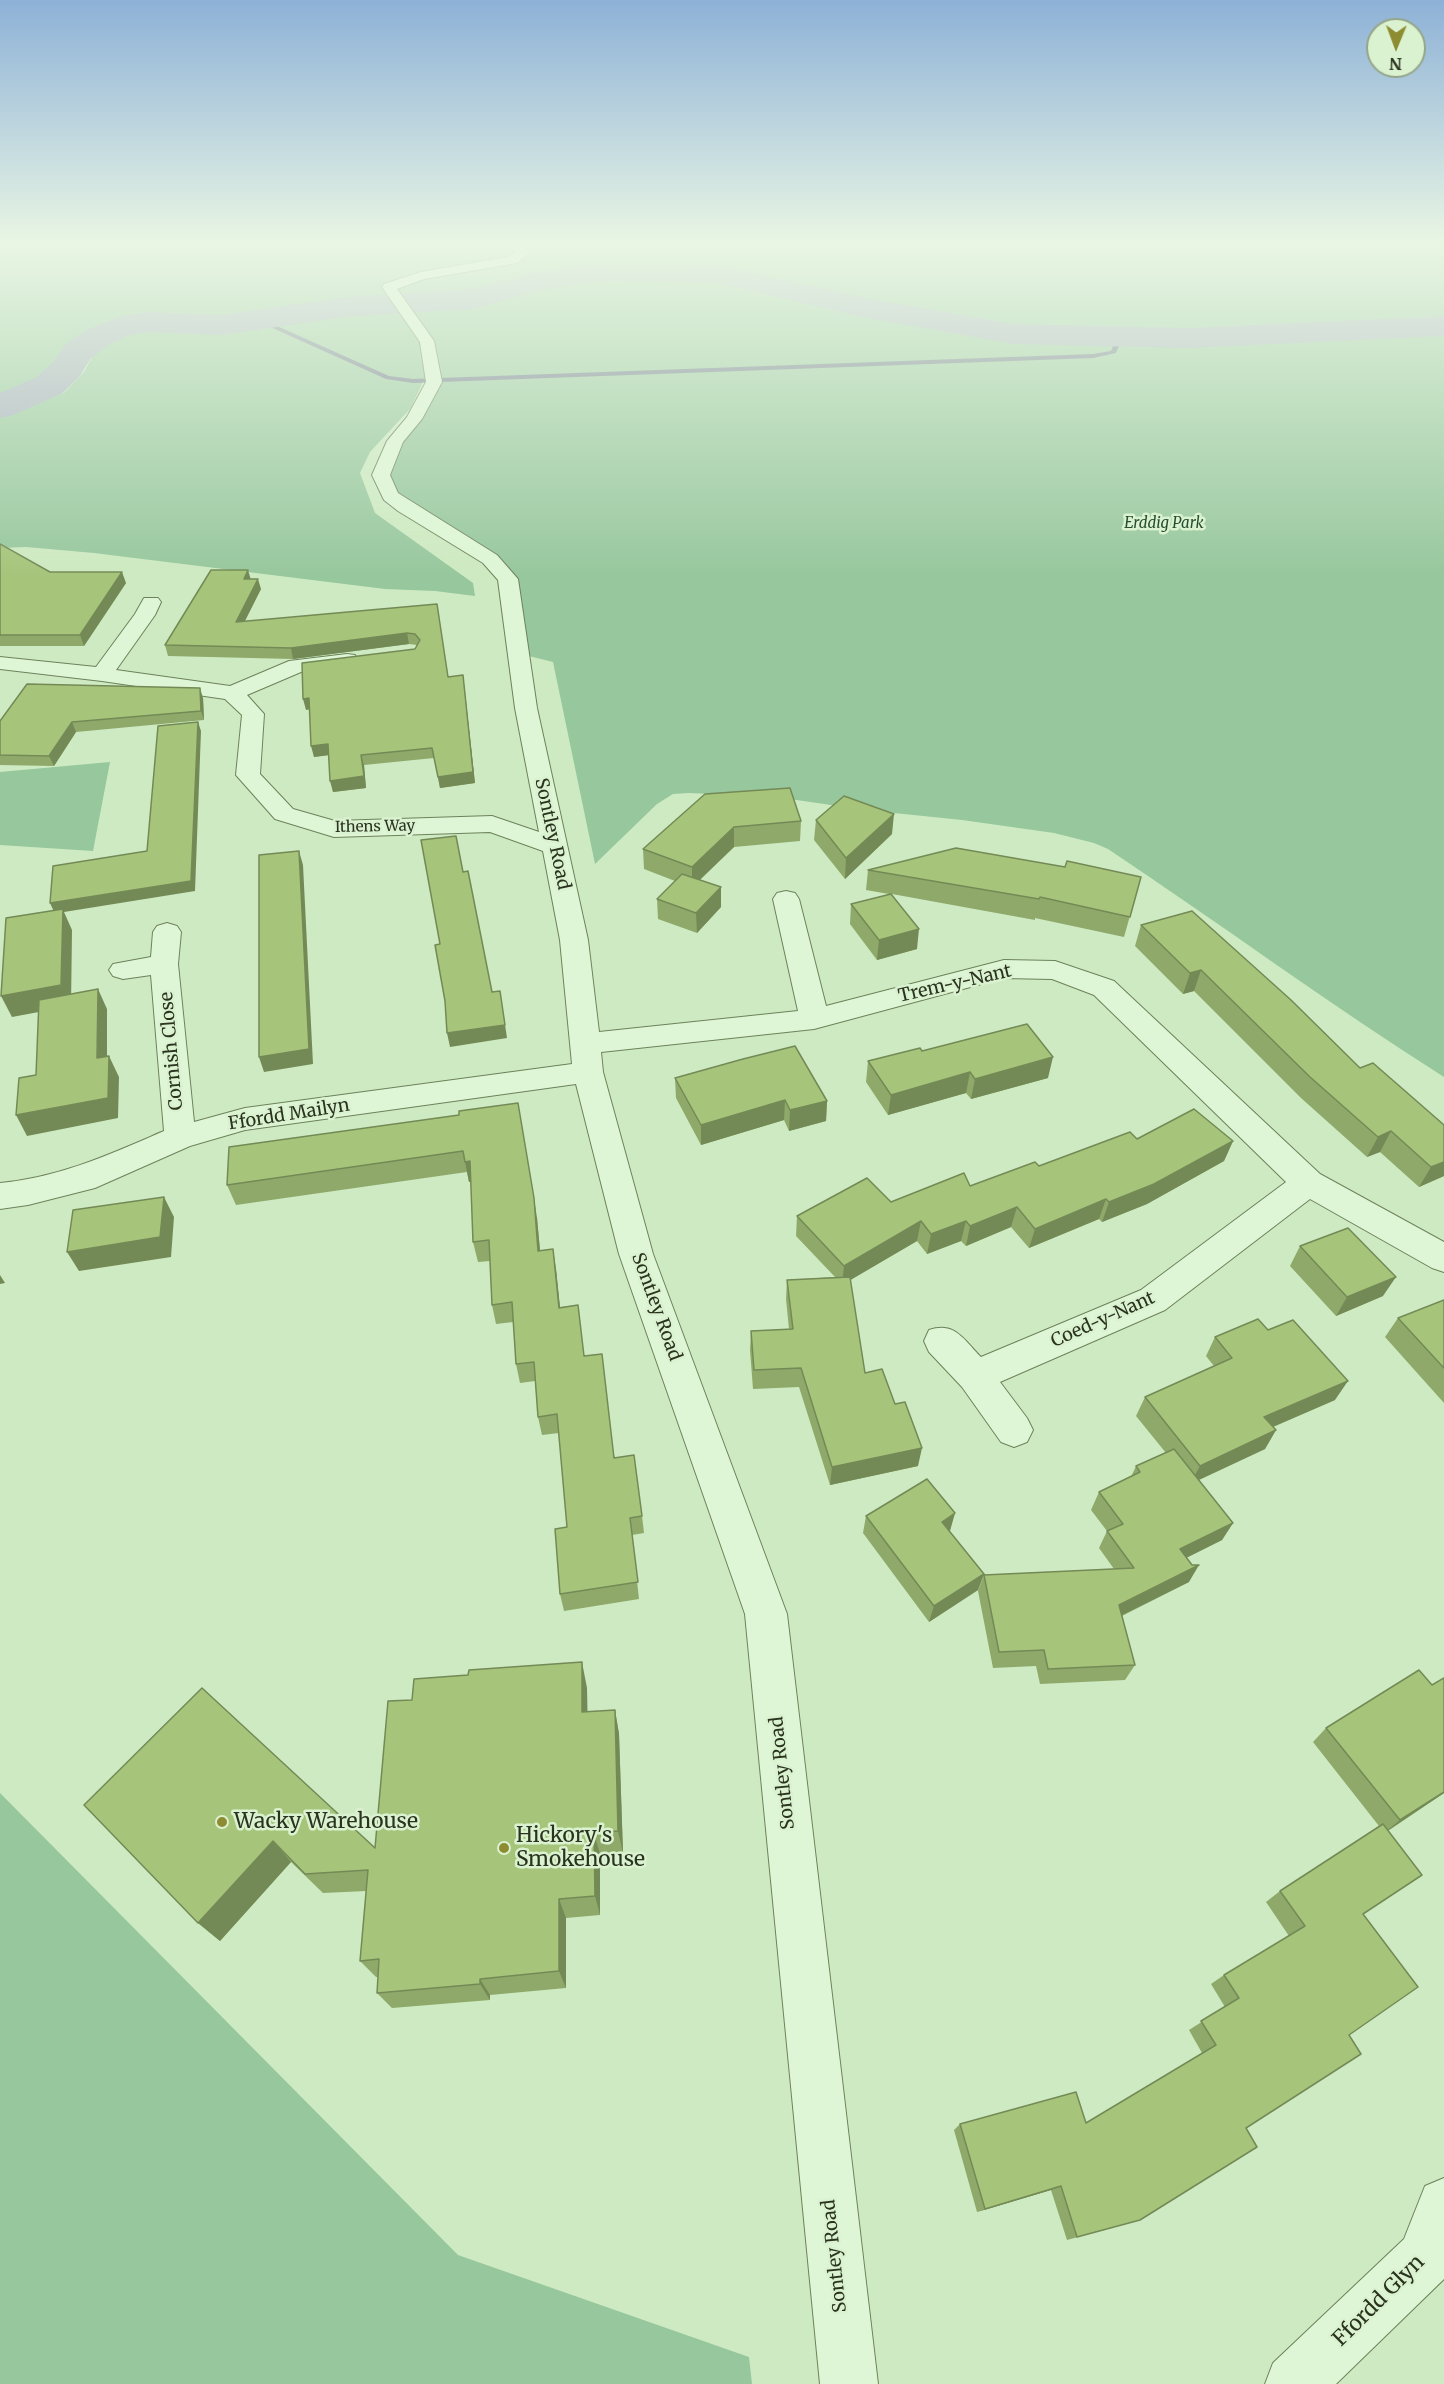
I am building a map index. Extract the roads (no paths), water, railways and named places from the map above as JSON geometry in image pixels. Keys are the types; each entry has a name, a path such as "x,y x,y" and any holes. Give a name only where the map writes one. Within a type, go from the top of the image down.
{"street":[{"name":"Sontley Road","path":"429,354 433,380 414,419 395,441 381,475 390,496 404,507 490,559 508,579 526,708 574,940 586,1058 636,1254 766,1614 849,2384"},
{"path":"102,674 145,615 151,602"},
{"path":"3,666 102,674 232,693 297,666 364,657"},
{"name":"Ithens Way","path":"232,693 253,714 248,775 284,814 334,829 492,824 554,846"},
{"path":"786,900 814,1019"},
{"name":"Cornish Close","path":"166,932 164,964 180,1137"},
{"path":"123,970 164,964"},
{"name":"Trem-y-Nant","path":"586,1058 814,1019 1004,969 1055,970 1104,988 1308,1183 1444,1258"},
{"name":"Ffordd Mailyn","path":"0,1196 28,1193 83,1179 180,1137 245,1119 586,1058"},
{"name":"Coed-y-Nant","path":"975,1376 1153,1300 1308,1183"},
{"path":"942,1341 975,1376 1014,1430"},
{"name":"Ffordd Glyn","path":"1294,2384 1425,2258 1444,2205"}],"waterway":[{"path":"0,407 50,385 67,368 76,354"},
{"path":"335,354 388,378 413,381 1102,354"}],"place":[{"name":"Wacky Warehouse","path":"222,1822"},
{"name":"Hickory's Smokehouse","path":"504,1848"}],"park label":[{"name":"Erddig Park","path":"1164,524"}]}
